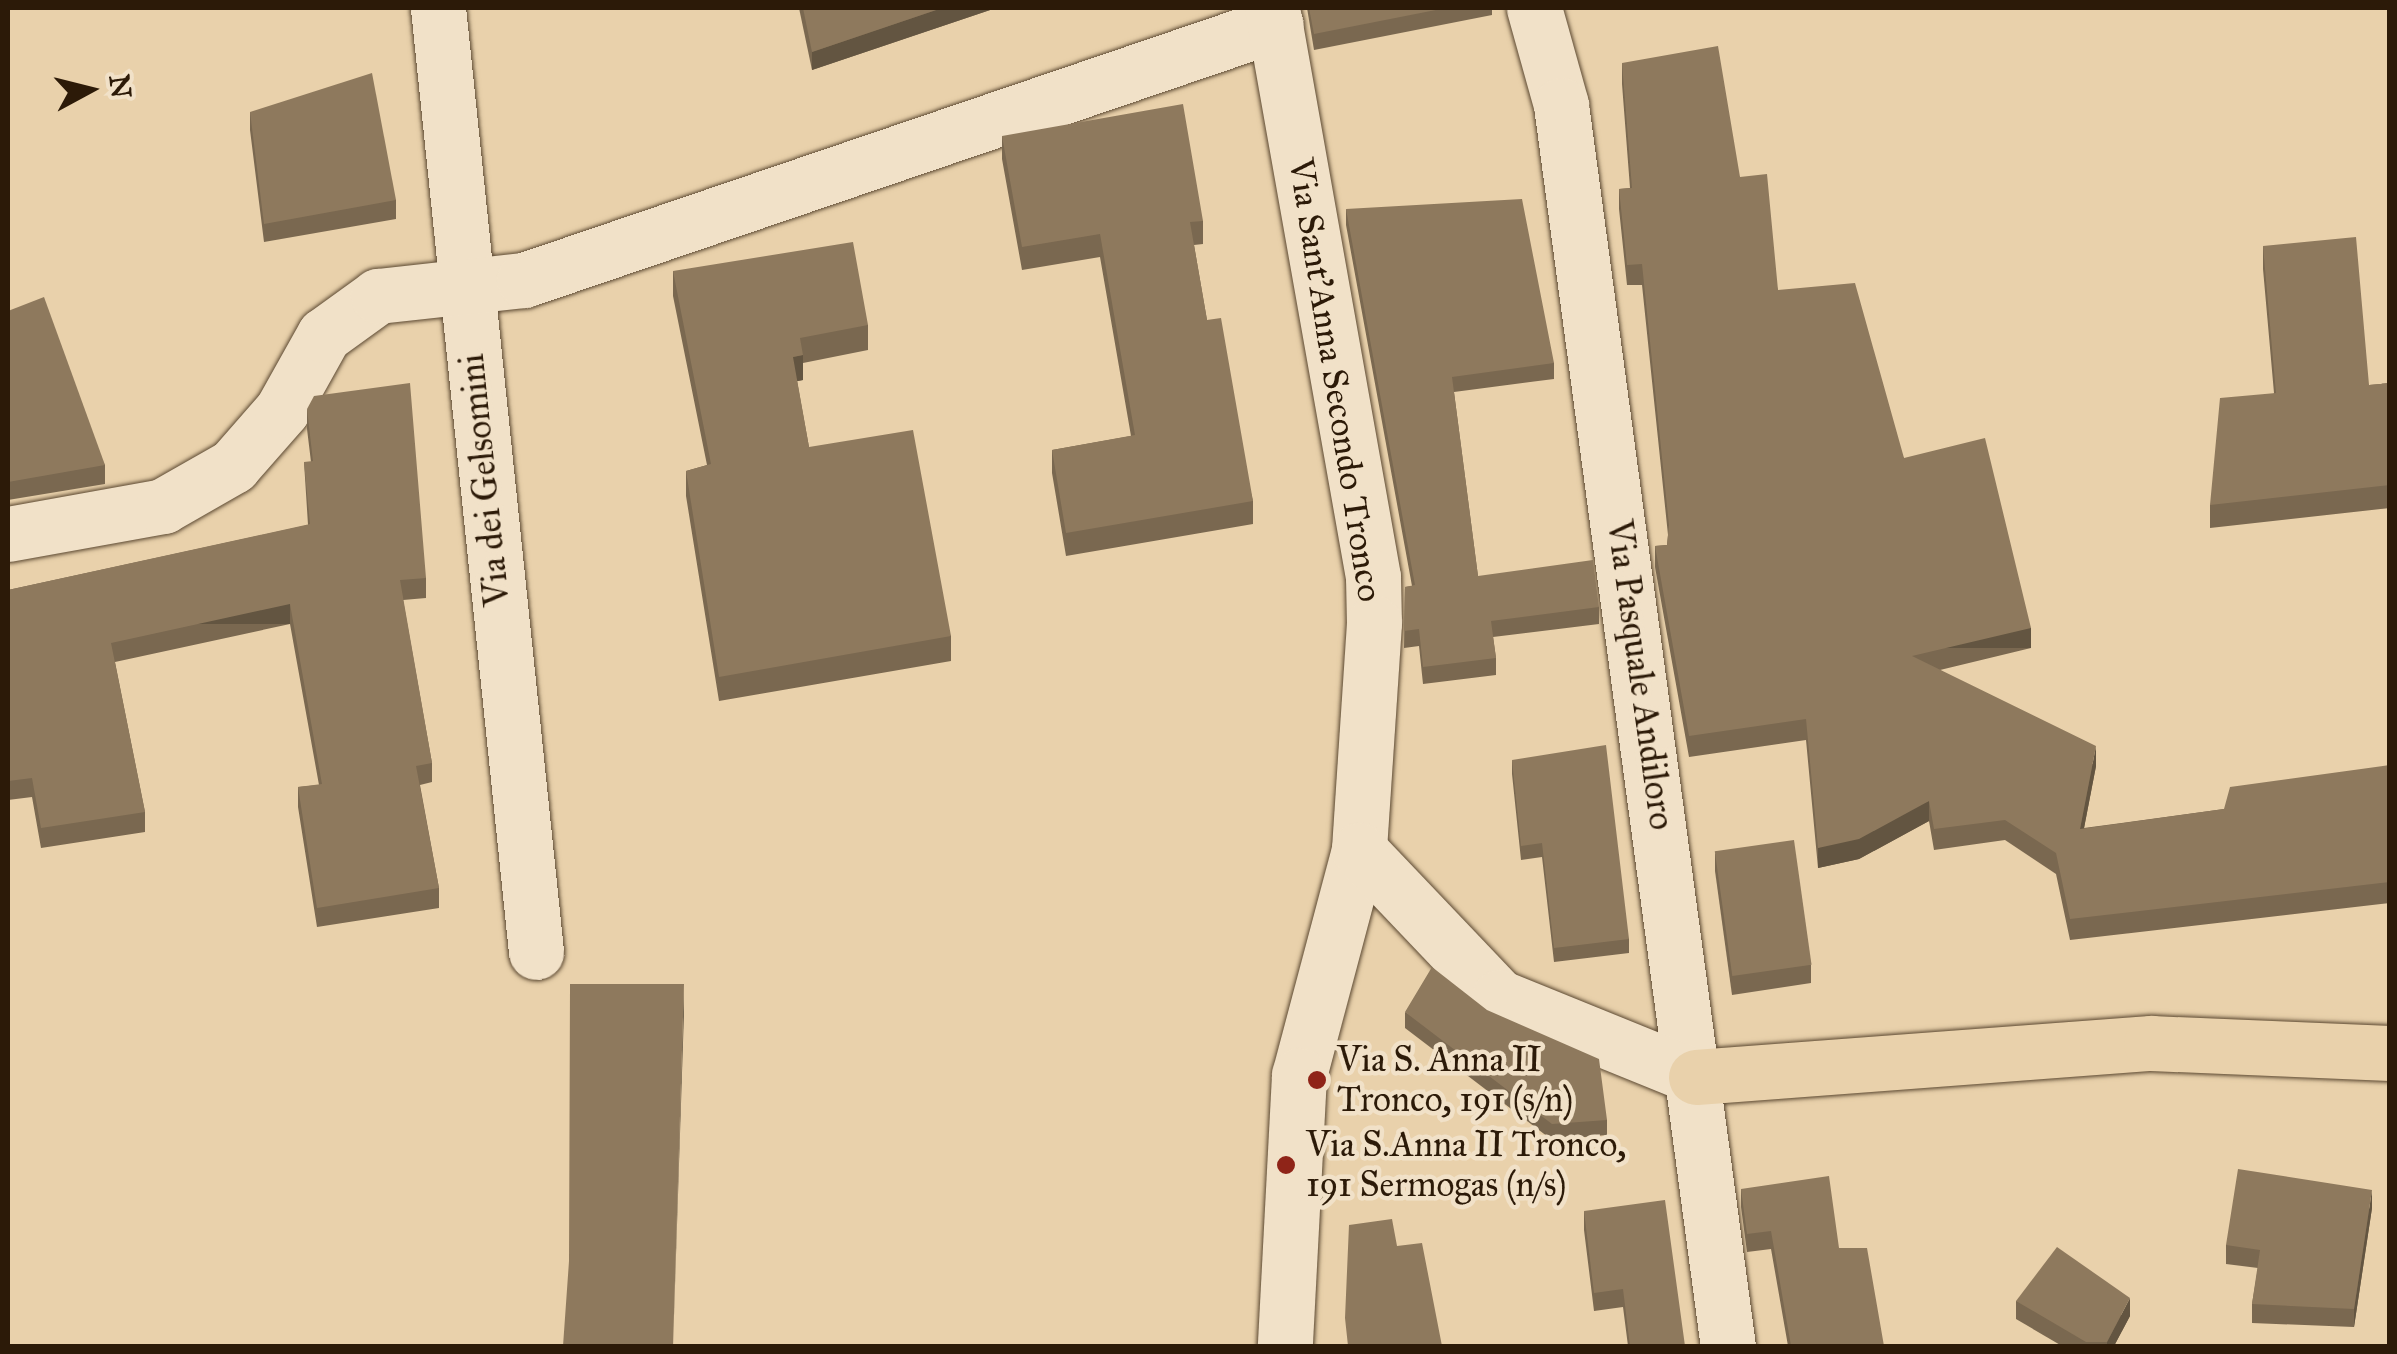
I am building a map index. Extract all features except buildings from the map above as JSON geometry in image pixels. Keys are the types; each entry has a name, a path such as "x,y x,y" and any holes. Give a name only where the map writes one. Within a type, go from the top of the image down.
{"highway":[{"path":"1696,1077 2151,1043 2390,1054"}],"street":[{"name":"Via dei Gelsomini","path":"438,8 536,952"},
{"name":"Via Pasquale Andiloro","path":"1534,8 1561,105 1696,1077 1728,1346"},
{"path":"8,534 163,506 233,466 282,410 324,335 352,312 407,289 465,288 524,280 1274,16"},
{"name":"Via Sant'Anna Secondo Tronco","path":"1274,16 1374,577 1360,850 1299,1076 1285,1346"},
{"path":"1360,850 1499,997 1696,1077"}],"place":[{"name":"Via S. Anna II Tronco, 191 (s/n)","path":"1317,1080"},
{"name":"Via S.Anna II Tronco, 191 Sermogas (n/s)","path":"1286,1165"}]}
